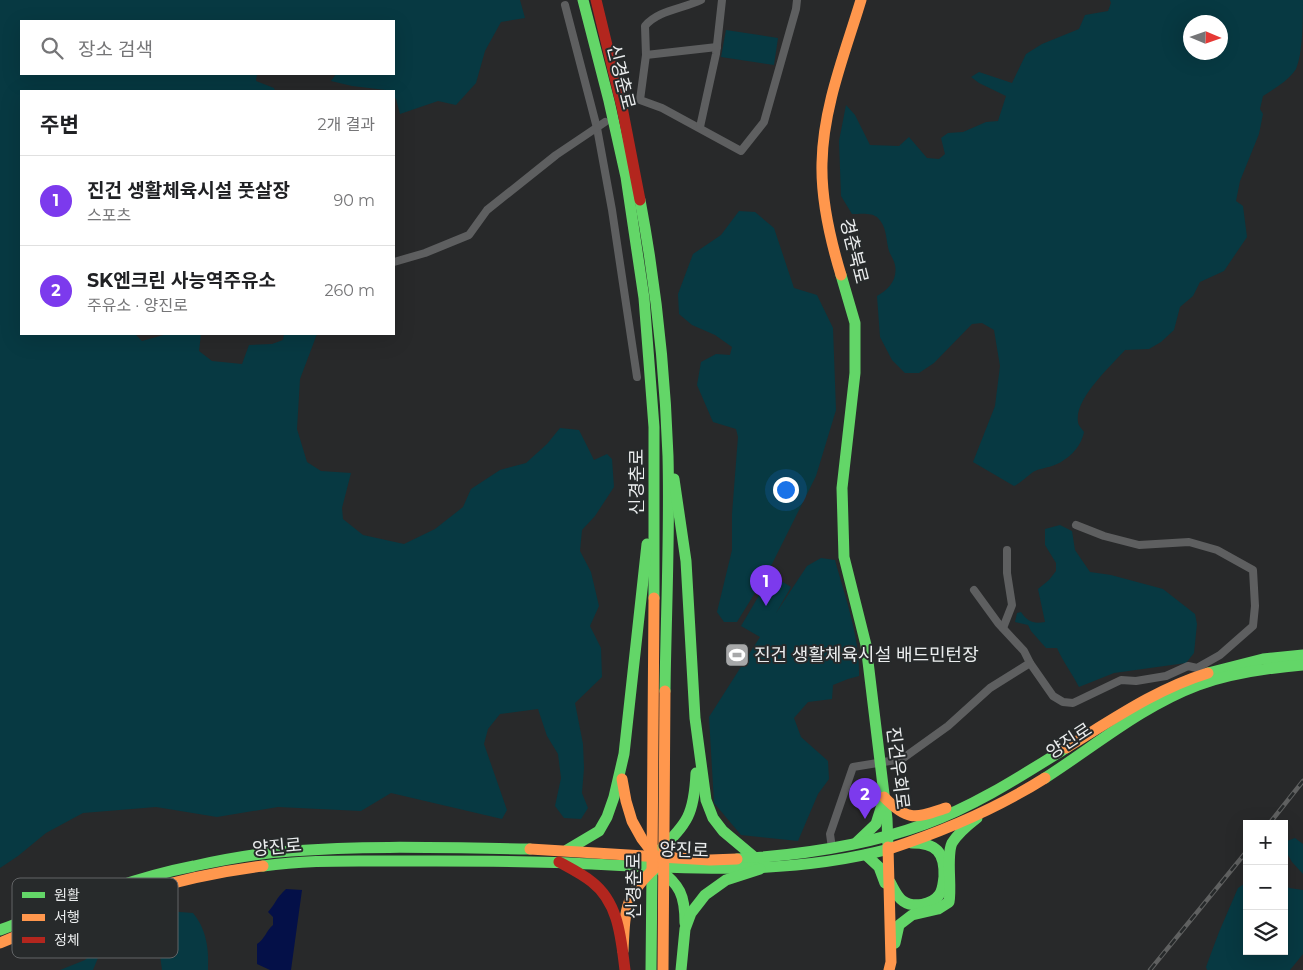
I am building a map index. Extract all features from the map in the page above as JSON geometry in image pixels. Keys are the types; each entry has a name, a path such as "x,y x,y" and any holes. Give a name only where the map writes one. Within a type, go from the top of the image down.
{"main road":[{"name":"신경춘로","path":"583,0 612,111 631,203 654,392 657,893 651,970"},
{"name":"신경춘로","path":"596,0 635,165 650,253 667,436 657,832"},
{"name":"경춘북로","path":"842,512 842,488 855,373 854,323 837,262 825,208 822,163 825,132 832,98 860,0"},
{"path":"667,436 687,573 692,682 700,756 710,811 721,829 736,844 754,857"},
{"path":"567,850 599,831 607,817 621,771 655,459"},
{"name":"진건우회로","path":"842,512 844,556 866,645 884,797 888,836 890,966"},
{"name":"양진로","path":"178,881 278,863 459,860 559,862 710,860 832,848 888,836 927,823 963,807 1004,786 1172,685 1248,662 1303,655"},
{"name":"양진로","path":"146,878 193,866 246,857 290,851 367,847 567,850 656,861 696,869 760,869 830,862 907,844 983,812 1032,786 1148,710 1197,686 1251,671 1303,665"},
{"path":"622,951 629,900 656,861 686,824 692,810 696,792 697,728"},
{"path":"621,771 625,802 631,820 656,861 681,890 685,908 681,970"},
{"path":"884,797 896,811 906,816 918,816 951,807 963,807"},
{"path":"856,843 876,824 884,797"},
{"path":"890,966 900,925 912,915 938,909 949,902 952,892 951,846 967,826 983,812"},
{"path":"889,880 896,893 906,903 918,904 936,900 942,890 944,864 941,854 935,847 924,842 907,844"},
{"path":"866,855 881,868 890,905"},
{"path":"559,862 596,885 609,900 615,914 626,970"},
{"path":"685,929 691,913 704,895 726,880 760,869"},
{"name":"신경춘로","path":"657,893 664,970"},
{"name":"양진로","path":"0,930 12,925"},
{"name":"양진로","path":"0,943 12,938"}],"street":[{"path":"640,100 646,55 645,26 652,18 692,5 701,0"},
{"path":"700,127 717,47 722,0"},
{"path":"640,100 662,108 700,127 740,151 764,122 797,0"},
{"path":"565,5 597,128 612,210 636,377"},
{"path":"646,55 717,47"},
{"path":"632,105 640,100"},
{"path":"395,262 425,253 469,235 487,210 556,154 606,122"},
{"path":"974,590 1003,628 1024,651 1053,696 1063,702 1073,703 1121,680 1136,681 1166,676 1188,666 1197,668 1222,654 1253,626 1255,606 1253,570 1217,550 1189,542 1139,545 1104,536 1076,525"},
{"path":"1003,628 1012,605 1007,574 1008,550"},
{"path":"1222,654 1224,669"},
{"path":"832,848 830,834 853,767 879,761 902,759 948,726 990,688 1030,663"}],"shaded area":[{"path":"0,0 520,0 525,18 501,22 485,51 476,83 456,105 438,101 400,114 395,98 395,90 352,86 331,81 335,75 395,75 395,20 20,20 20,75 257,75 256,81 274,88 275,90 20,90 20,335 136,335 142,341 163,335 201,335 199,351 212,361 242,364 249,345 272,344 283,340 284,335 317,335 300,379 297,429 307,462 321,471 351,473 342,508 343,519 363,535 404,544 435,529 463,507 471,489 500,470 526,463 547,444 560,428 579,430 594,460 607,454 612,459 614,487 595,516 582,530 580,551 591,572 599,606 590,626 601,648 602,677 575,703 583,744 582,793 588,808 581,819 564,818 555,806 561,778 558,754 547,736 538,709 500,714 488,729 484,744 507,810 502,819 391,793 361,811 278,807 217,817 156,807 83,813 46,833 0,868"},
{"path":"1110,0 1303,0 1300,54 1293,73 1263,96 1260,109 1263,114 1259,134 1240,181 1236,201 1243,206 1247,237 1224,271 1200,282 1193,296 1180,307 1174,330 1161,342 1149,349 1125,350 1095,383 1087,393 1078,413 1078,423 1084,432 1077,448 1058,464 1033,472 1014,486 973,462 995,406 1000,366 994,330 982,323 972,324 934,363 919,373 905,373 892,360 880,337 877,296 885,291 894,280 896,270 881,221 873,215 852,214 841,196 839,141 846,105 855,115 870,145 899,146 909,137 927,158 939,159 945,154 941,138 948,133 963,132 986,122 998,121 1006,96 971,77 979,72 1012,83 1026,54 1042,44 1079,29 1085,15 1108,11 1111,3"},
{"path":"726,30 778,38 774,65 721,57"},
{"path":"739,211 755,212 774,228 794,288 817,295 833,328 836,410 816,476 769,570 737,622 724,622 717,612 732,550 732,514 738,437 736,429 713,422 697,385 701,362 716,354 730,355 732,347 715,335 692,325 679,314 678,294 693,254 721,235"},
{"path":"1060,525 1072,531 1075,550 1090,572 1111,575 1163,589 1195,614 1197,624 1194,653 1186,663 1114,673 1079,687 1057,648 1046,648 1028,625 1015,622 1017,613 1021,612 1031,622 1045,622 1038,589 1056,571 1056,563 1045,545 1045,529"},
{"path":"821,558 835,560 854,632 859,661 859,676 833,685 832,699 808,702 794,718 801,737 828,761 829,779 818,794 798,841 741,835 714,803 709,717 760,637 741,626 771,575 791,587 776,613 807,566"},
{"path":"1295,838 1303,844 1303,874 1288,855 1288,841"},
{"path":"1243,885 1243,955 1288,955 1288,887 1303,890 1303,954 1290,970 1207,970 1206,967 1219,932 1238,888"},
{"path":"286,889 302,890 291,970 270,970 257,964 257,944 273,925 273,917 268,912"},
{"path":"178,912 193,913 201,926 206,940 208,970 162,970 160,958 178,958"},
{"path":"87,958 98,958 93,970 60,970"}],"railway":[{"path":"1272,820 1303,781"},
{"path":"1150,970 1243,856"}],"traffic: fast":[{"path":"583,0 626,177 644,298 654,427 654,598"},
{"path":"640,200 655,296 667,424 669,515 665,691"},
{"path":"841,275 855,323 855,373 842,488 844,557 866,645 887,819 888,847"},
{"path":"674,479 686,561 695,718 706,800 713,818 723,831 754,857"},
{"path":"567,850 599,831 607,817 614,797 624,754 647,544"},
{"path":"1208,673 1263,659 1303,655"},
{"path":"1045,778 1119,727 1177,694 1198,685 1237,674 1303,665"},
{"path":"737,859 809,852 856,844 902,832 944,817 980,799 1015,780 1066,748"},
{"path":"659,851 677,833 688,817 693,799 696,773"},
{"path":"857,842 876,824 883,802"},
{"path":"895,943 899,925 912,915 938,909 949,902 950,849 960,833 977,818"},
{"path":"890,882 896,893 907,903 917,905 927,903 936,898 940,893 944,877 941,855 933,847 912,843"},
{"path":"144,878 194,866 279,852 411,847 530,849"},
{"path":"263,866 324,861 488,861 741,868 815,863 889,849"},
{"path":"866,855 879,867 885,883"},
{"path":"658,868 672,880 680,891 684,905 685,923"},
{"path":"681,970 685,929 691,913 705,895 726,880 760,869"},
{"path":"651,970 652,870"},
{"path":"0,930 12,925"}],"traffic: slow":[{"path":"841,275 833,248 825,205 822,177 823,142 836,80 861,0"},
{"path":"652,870 654,598"},
{"path":"1066,748 1152,696 1208,673"},
{"path":"663,970 665,691"},
{"path":"889,849 930,835 969,818 1008,800 1045,778"},
{"path":"622,779 632,821 642,839 655,856 656,867 645,877 628,904 624,925 623,951"},
{"path":"884,797 899,811 912,816 919,816 946,808"},
{"path":"888,847 891,962 889,970"},
{"path":"530,849 710,860 737,859"},
{"path":"178,882 263,866"},
{"path":"0,943 12,938"}],"traffic: jam":[{"path":"596,0 622,107 640,200"},
{"path":"559,862 592,882 608,900 620,934 625,970"}],"place":[{"name":"진건 생활체육시설 풋살장","path":"766,606"},
{"name":"진건 생활체육시설 배드민턴장","path":"737,655"},
{"name":"SK엔크린 사능역주유소","path":"865,819"}]}
